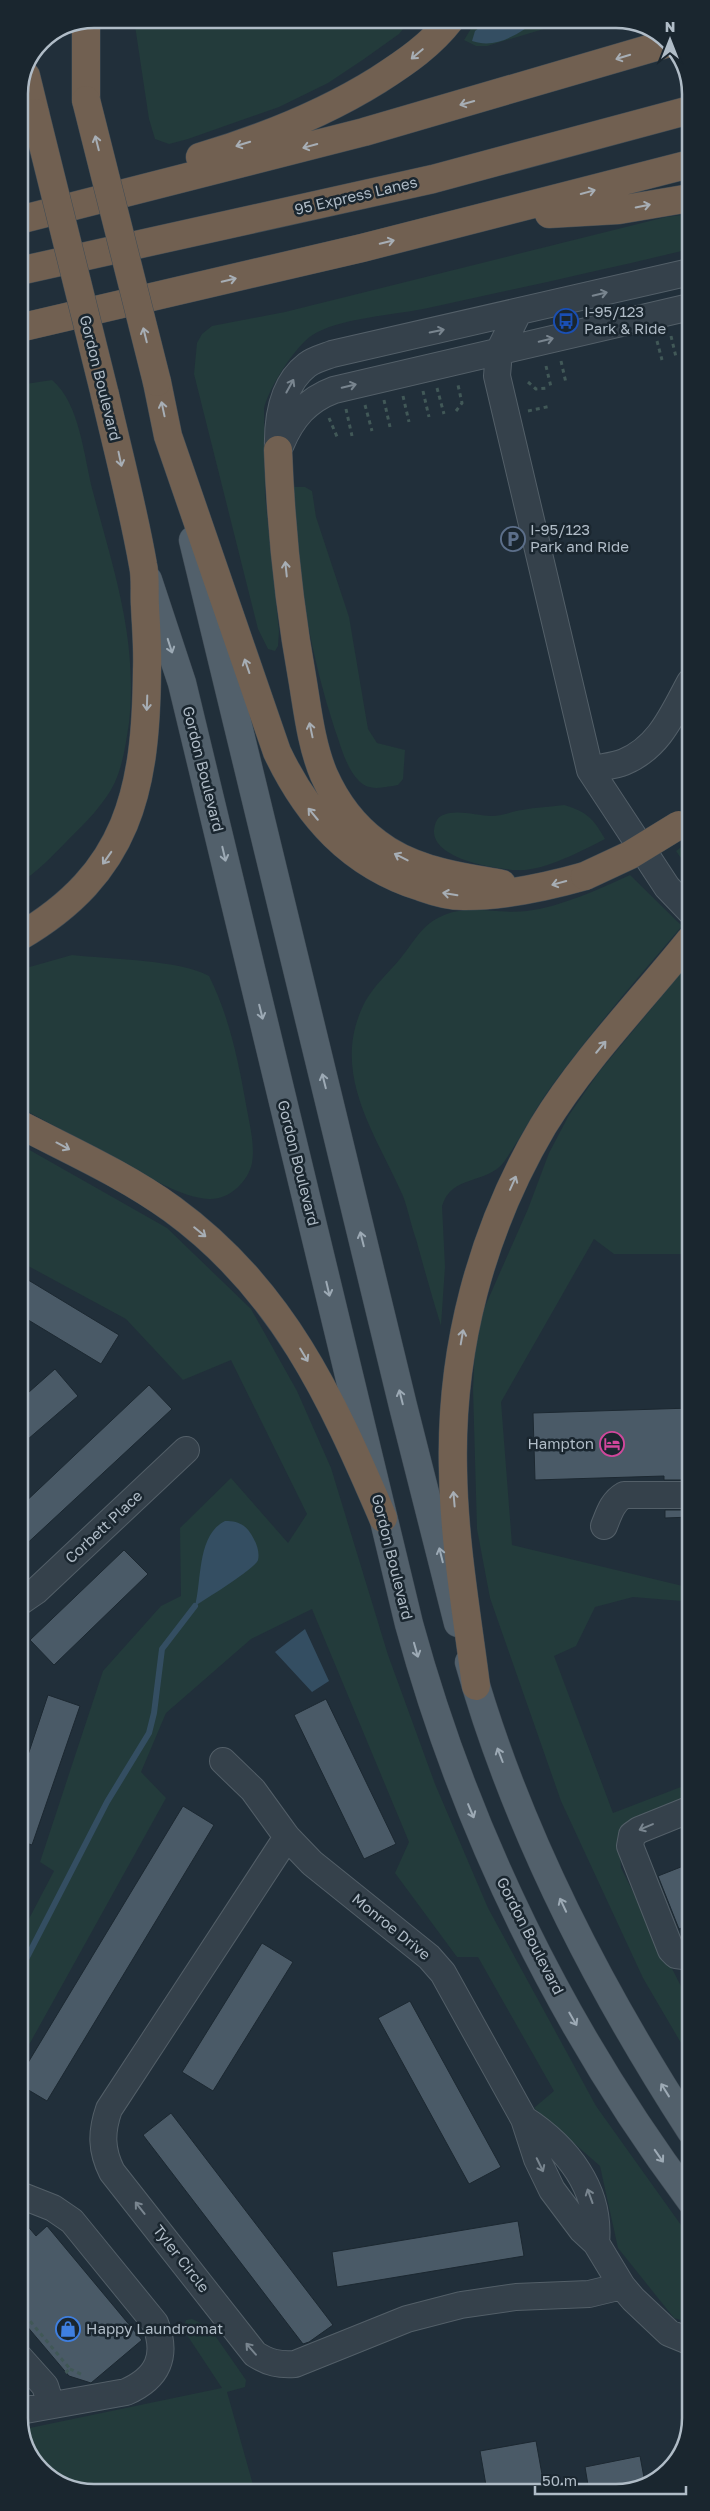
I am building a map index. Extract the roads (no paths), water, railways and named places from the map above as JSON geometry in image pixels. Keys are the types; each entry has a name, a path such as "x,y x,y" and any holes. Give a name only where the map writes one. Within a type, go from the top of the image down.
{"highway":[{"path":"28,210 253,141 294,125 345,101 408,61 444,28"},
{"path":"86,29 86,100"},
{"path":"70,32 157,382 168,436 277,752 291,782 310,810 327,830 352,852 380,870 410,884 436,892 464,897 533,890 585,876 630,855 682,823"},
{"path":"28,218 364,132 645,50"},
{"name":"Gordon Boulevard","path":"28,87 106,395 144,567"},
{"name":"95 Express Lanes","path":"28,269 433,179 682,112"},
{"path":"28,326 271,271 490,217 682,166"},
{"path":"490,217 612,211 682,199"},
{"path":"278,450 281,521 288,595 312,733 324,775 348,816 378,844 402,859 432,870 533,890"},
{"path":"28,932 45,922 70,902 92,878 111,852 126,824 134,800 141,768 147,707 148,652 144,567"},
{"path":"476,1686 461,1571 452,1470 456,1381 462,1335 473,1288 498,1218 517,1174 543,1126 574,1080 682,950"},
{"path":"28,1129 132,1183 172,1209 217,1245 251,1280 290,1331 320,1382 354,1449 383,1518"}],"main road":[{"path":"168,436 394,1368 476,1686 527,1826 570,1921 625,2025 682,2117"},
{"name":"Gordon Boulevard","path":"144,567 182,683 410,1630 436,1715 464,1793 499,1876 542,1963 591,2049 641,2129 682,2188"}],"street":[{"path":"278,450 277,428 282,402 293,381 307,364 332,354 518,313 682,274"},
{"path":"278,450 287,429 301,409 325,393 682,309"},
{"path":"518,313 499,351 497,376 590,770 661,878 682,903"},
{"path":"590,770 623,762 650,746 660,735 682,696"},
{"name":"Corbett Place","path":"28,1596 186,1450"},
{"path":"604,1526 612,1508 618,1499 624,1495 682,1495"},
{"name":"Monroe Drive","path":"223,1761 253,1790 287,1837 312,1863 429,1957 443,1973 524,2119 563,2149 585,2183 598,2225 596,2243 622,2286 660,2326 669,2333 682,2338"},
{"path":"682,1813 639,1830 632,1835 630,1846 671,1950 676,1955 682,1956"},
{"name":"Tyler Circle","path":"287,1837 109,2109 103,2125 102,2142 106,2160 112,2172 255,2354 267,2362 281,2365 295,2364 407,2319 461,2306 516,2297 589,2294 622,2286"},
{"path":"28,2197 53,2208 72,2221 155,2323 160,2337 161,2352 157,2366 151,2376 140,2386 126,2392 28,2409"},
{"path":"28,2367 44,2386 51,2405"}],"water":[{"path":"479,28 526,28 508,38 491,43 472,41 475,31"},
{"path":"225,1521 240,1524 249,1531 257,1547 258,1560 240,1576 195,1606 205,1547 209,1536"},
{"path":"305,1629 329,1681 312,1692 275,1652"}],"waterway":[{"path":"28,1955 107,1802 149,1733 154,1713 162,1649 195,1606"}],"place":[{"name":"I-95/123 Park & Ride","path":"566,321"},
{"name":"I-95/123 Park and Ride","path":"513,539"},
{"name":"Hampton","path":"612,1444"},
{"name":"Happy Laundromat","path":"68,2329"}]}
